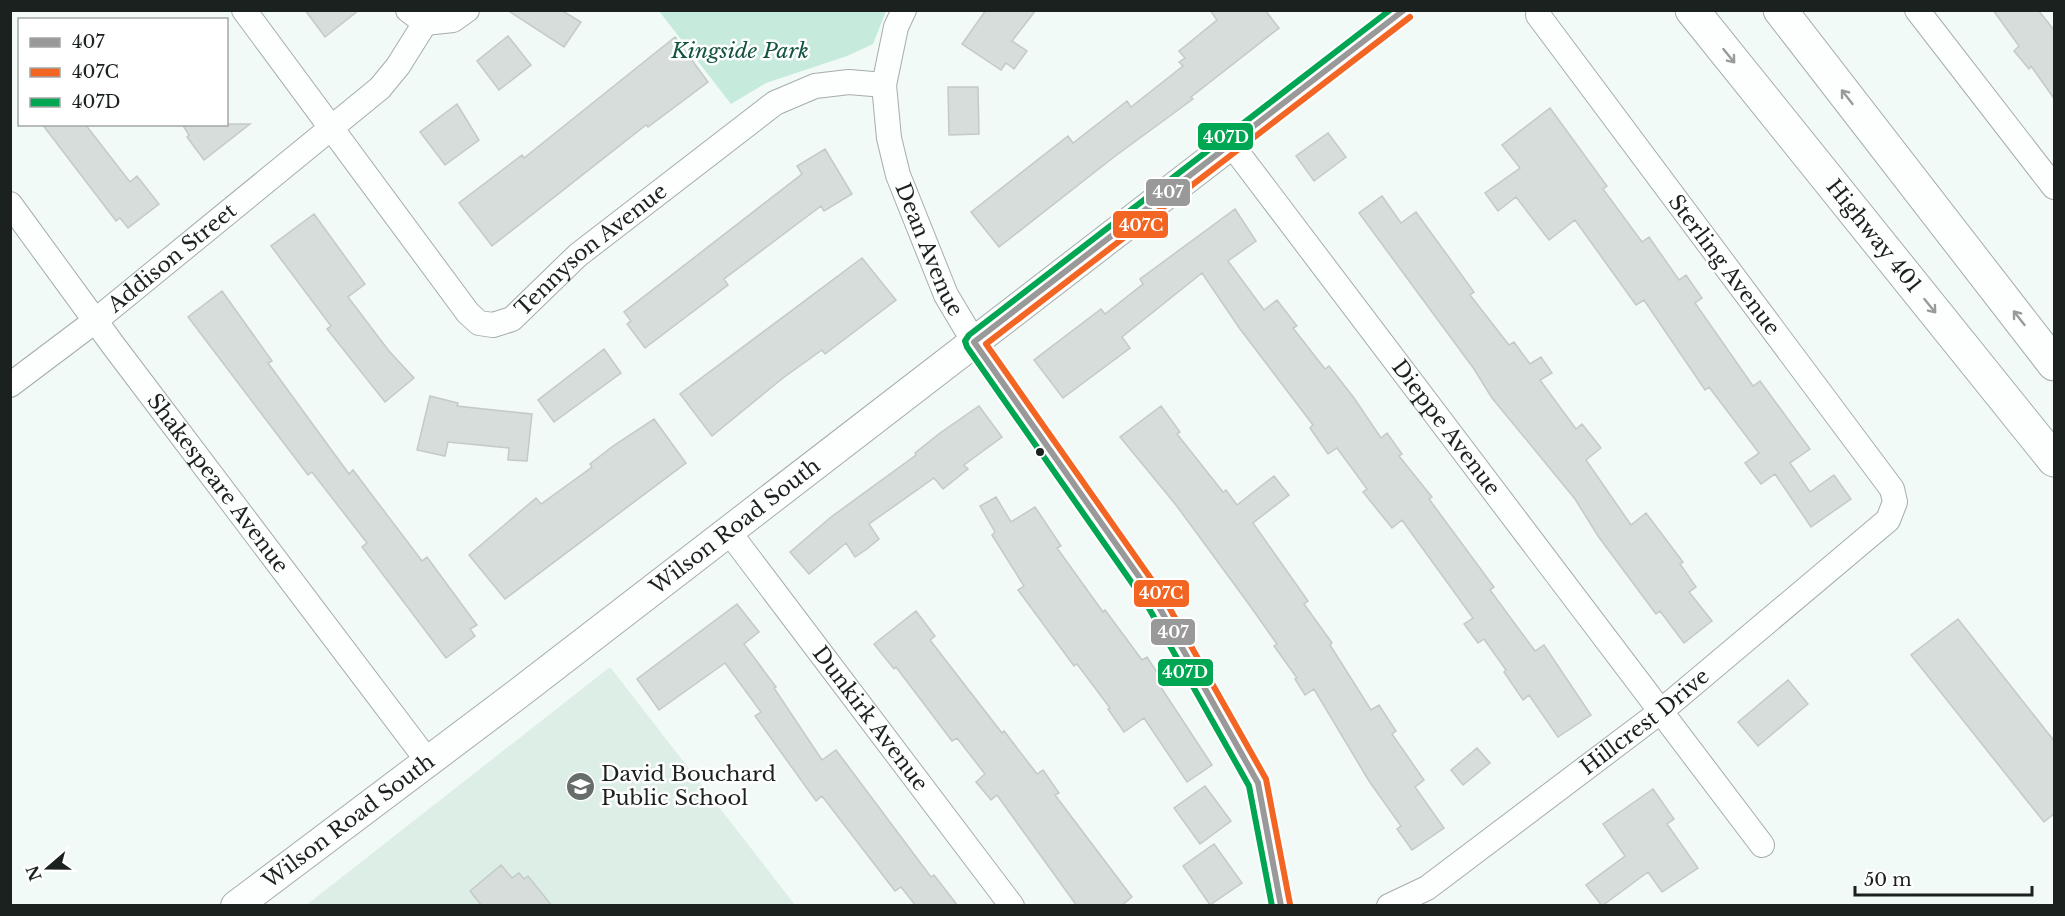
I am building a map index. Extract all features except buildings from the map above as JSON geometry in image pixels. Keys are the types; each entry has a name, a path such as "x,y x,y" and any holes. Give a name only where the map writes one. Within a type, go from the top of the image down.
{"highway":[{"name":"Highway 401","path":"1692,10 2055,460"},
{"path":"1780,10 2055,364"}],"main road":[{"name":"Wilson Road South","path":"236,906 515,696 1231,144"}],"street":[{"name":"Tennyson Avenue","path":"244,10 468,313 479,323 493,325 512,319 578,255 776,103 815,86 849,82 884,85"},
{"path":"417,17 453,20 467,10"},
{"name":"Dean Avenue","path":"904,10 896,27 884,85 890,138 898,176 946,295 974,342 1154,598 1258,783 1281,906"},
{"path":"1917,10 2055,187"},
{"name":"Sterling Avenue","path":"1538,15 1892,489 1895,502 1888,520"},
{"name":"Addison Street","path":"10,385 95,321 380,88 398,66 417,17"},
{"name":"Dieppe Avenue","path":"1231,144 1762,845"},
{"name":"Shakespeare Avenue","path":"10,204 95,321 427,760"},
{"name":"Hillcrest Drive","path":"1389,906 1427,888 1660,712 1888,520"},
{"name":"Dunkirk Avenue","path":"729,532 1012,906"}],"shaded area":[{"name":"David Bouchard Public School","path":"610,667 795,905 305,906"}],"green space":[{"name":"Kingside Park","path":"659,11 886,11 873,44 847,56 766,83 731,104"}],"transit line":[{"name":"407D","path":"1272,906 1249,786 1146,603 965,341 969,335 1390,10"},
{"name":"407","path":"1281,906 1258,783 1154,598 974,342 1404,10"},
{"name":"407C","path":"1290,904 1266,779 1161,593 986,344 1410,17"}],"place":[{"name":"David Bouchard Public School","path":"580,786"}]}
